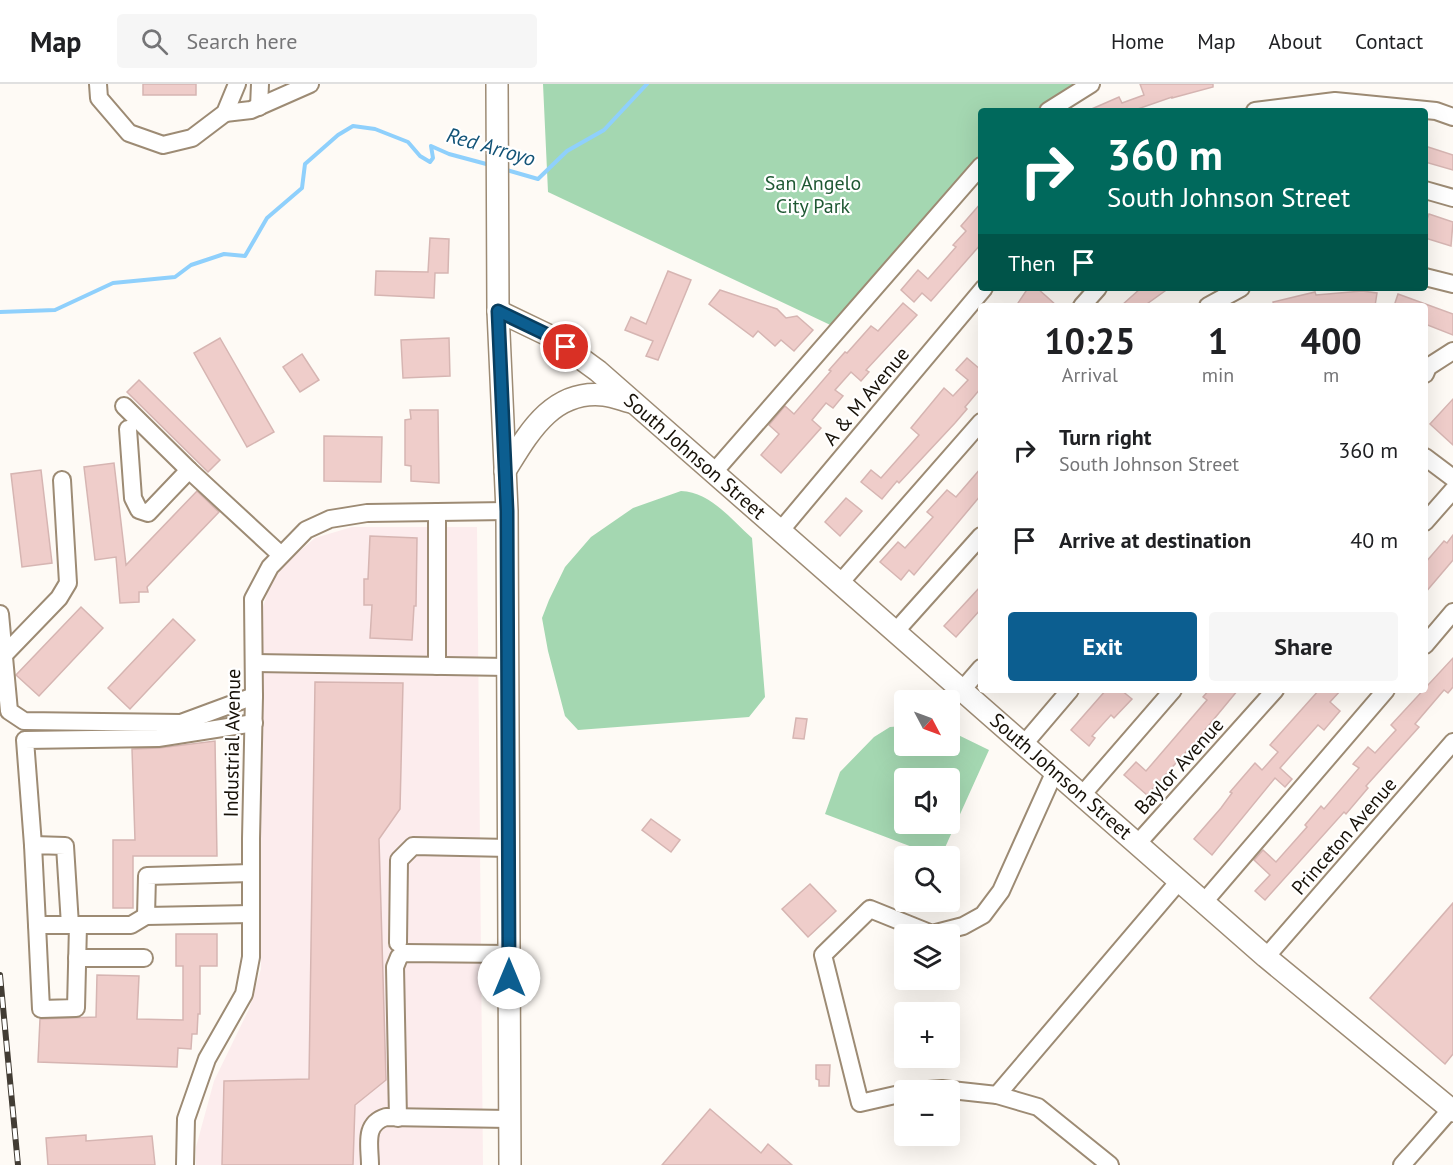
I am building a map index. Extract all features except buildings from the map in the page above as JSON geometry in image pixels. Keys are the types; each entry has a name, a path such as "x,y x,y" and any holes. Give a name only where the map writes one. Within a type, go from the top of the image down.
{"main road":[{"path":"497,84 498,311 507,511 510,1165"},
{"name":"South Johnson Street","path":"498,311 550,336 598,371 1266,957 1452,1110"},
{"path":"505,471 532,427 545,413 563,403 581,396 603,395 635,403"}],"street":[{"path":"98,84 99,98 129,133 163,145 192,138 225,113 237,84"},
{"path":"259,106 260,84"},
{"path":"225,113 251,110 310,84"},
{"path":"1053,108 1091,84"},
{"path":"1277,108 1335,100 1408,108"},
{"path":"1428,110 1453,117"},
{"path":"714,472 978,169"},
{"path":"1428,191 1453,198"},
{"path":"1428,278 1453,284"},
{"name":"A & M Avenue","path":"781,530 981,291"},
{"path":"1085,303 1095,291"},
{"path":"1214,303 1236,291"},
{"path":"1428,365 1453,351"},
{"path":"124,406 281,555"},
{"path":"840,583 978,425"},
{"path":"128,429 134,498 139,510 148,513 189,470"},
{"path":"1428,459 1453,478"},
{"path":"3,656 59,598 68,583 62,480"},
{"path":"1428,519 1453,490"},
{"name":"Industrial Avenue","path":"185,1165 186,1119 207,1059 244,994 251,957 254,599 270,567 281,555 306,530 330,519 367,513 507,511"},
{"path":"437,512 437,666"},
{"path":"895,632 978,539"},
{"path":"1428,641 1453,612"},
{"path":"0,614 9,711 24,721 181,723 254,696"},
{"path":"255,663 508,667"},
{"path":"962,690 978,671"},
{"path":"1024,744 1067,693"},
{"path":"1082,795 1170,693"},
{"name":"Baylor Avenue","path":"1138,843 1272,693"},
{"path":"1204,902 1383,693"},
{"path":"33,845 65,846 77,958 76,1008 41,1009 26,740 158,738 254,723"},
{"name":"Princeton Avenue","path":"1266,957 1453,742"},
{"path":"894,1096 860,1103 823,955 870,909 932,934 963,926 982,915 1001,891 1055,771"},
{"path":"398,943 399,860 413,846 508,848"},
{"path":"146,916 147,876 251,873"},
{"path":"996,1095 1180,880"},
{"path":"38,925 131,925 146,916 251,914"},
{"path":"398,1118 395,967 399,957 404,953 509,954"},
{"path":"77,958 144,958"},
{"path":"960,1091 996,1095 1038,1107 1110,1165"},
{"path":"1402,1165 1452,1110"},
{"path":"370,1165 370,1128 377,1120 386,1117 510,1119"}],"shaded area":[{"path":"352,527 477,527 483,1165 196,1165 196,1147 214,1081 249,1009 261,969 261,613 271,582 288,561 315,538"}],"green space":[{"name":"San Angelo City Park","path":"543,84 1096,84 1058,108 978,108 978,173 841,330 548,192"},
{"path":"681,491 711,501 752,538 765,697 749,717 578,730 565,716 548,651 542,618 549,600 565,567 591,537 633,508"},
{"path":"894,727 894,756 960,756 960,736 989,750 960,814 960,768 894,768 894,834 951,834 946,846 910,846 825,814 840,772 874,737"}],"waterway":[{"name":"Red Arroyo","path":"503,169 538,179 567,151 604,130 647,84"},
{"name":"Red Arroyo","path":"0,312 55,310 113,283 175,277 191,265 224,254 245,256 267,218 302,188 305,164 338,135 353,126 375,129 408,142 420,156 430,162 433,158 431,146 449,154 490,165"}],"railway":[{"path":"0,975 18,1165"}],"route":[{"path":"509,978 507,511 498,311 550,336 566,347"}]}
